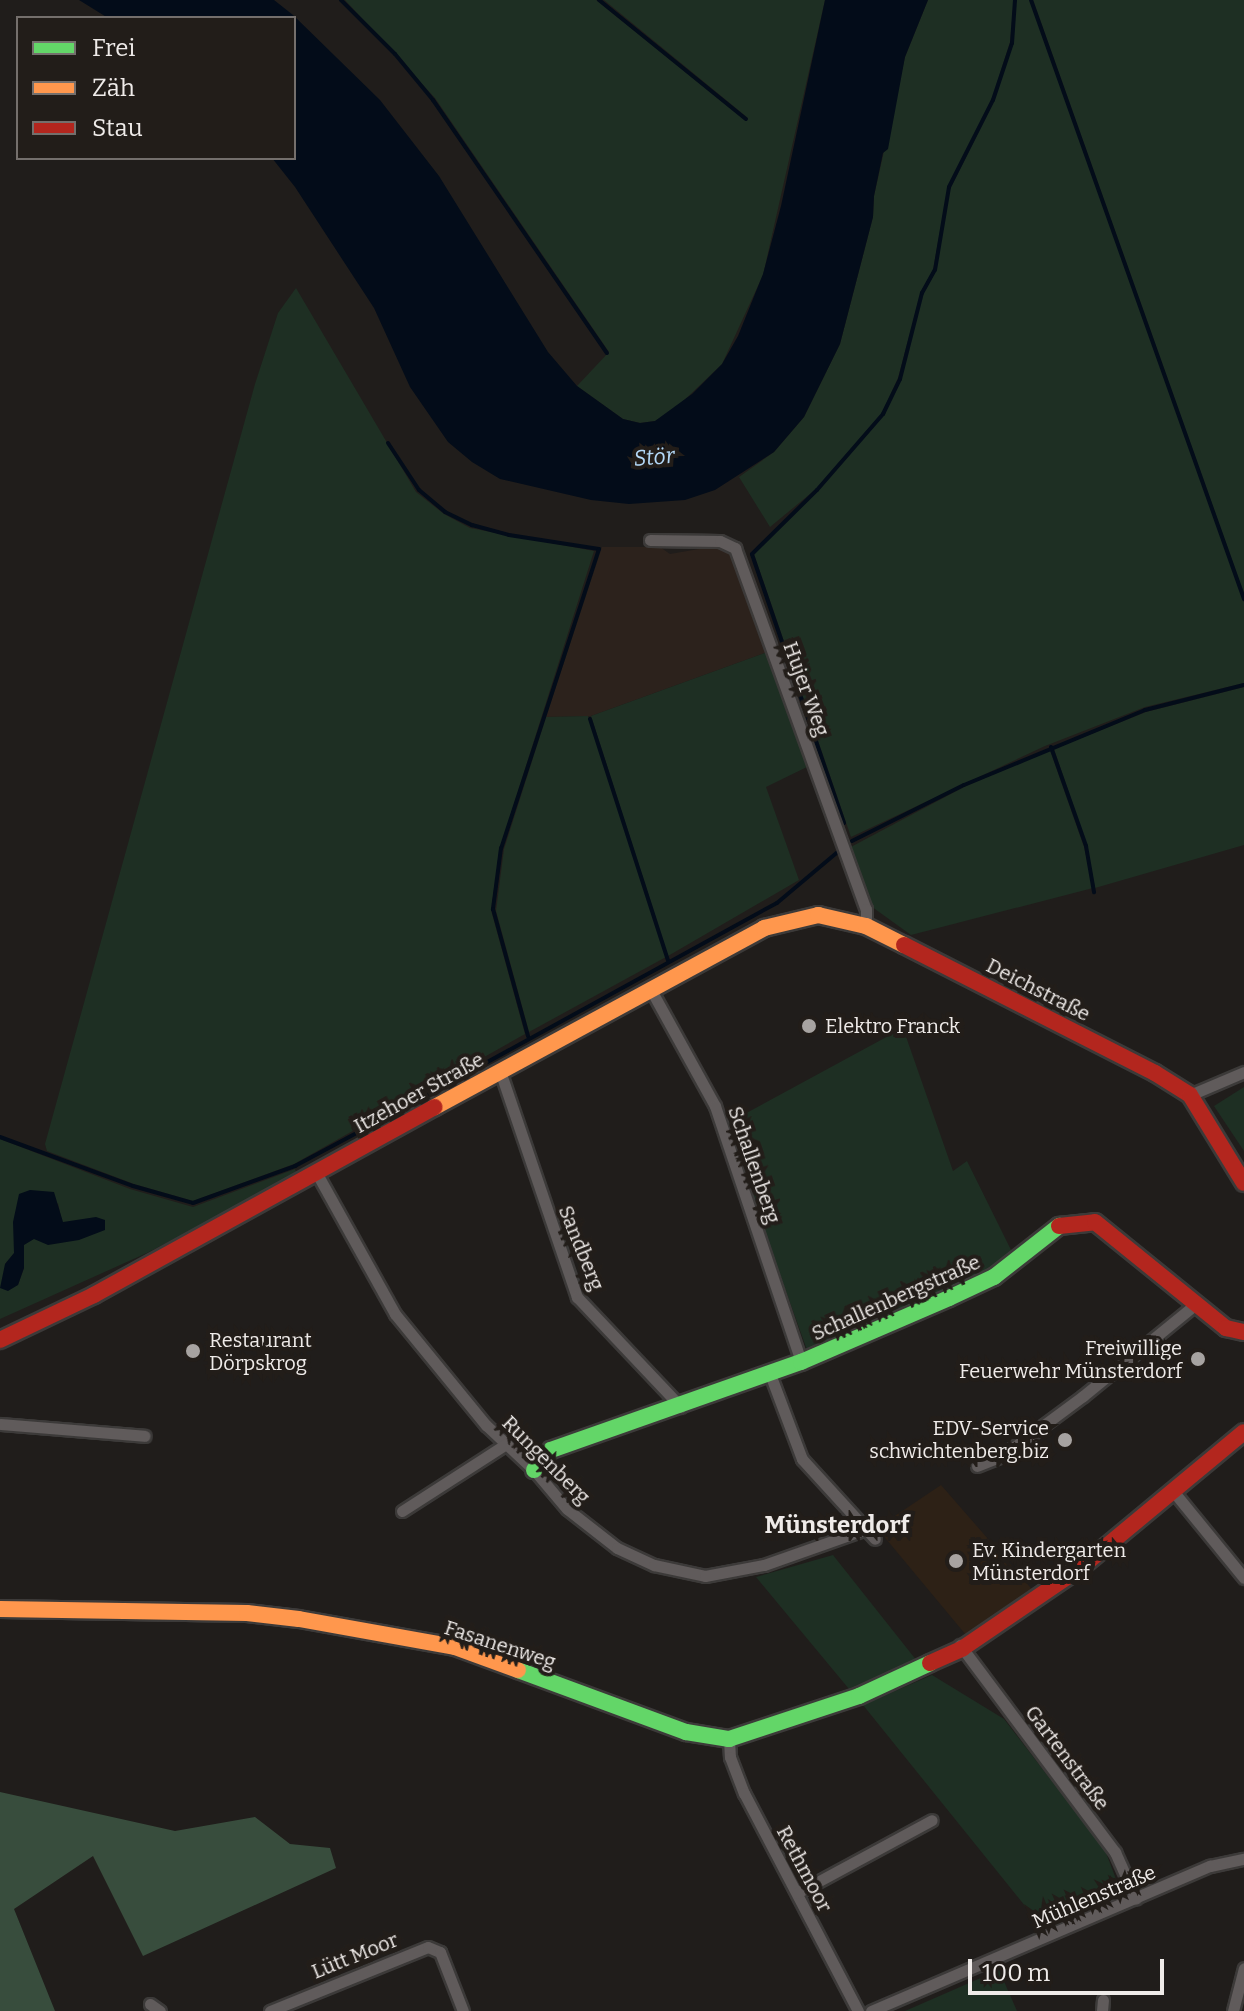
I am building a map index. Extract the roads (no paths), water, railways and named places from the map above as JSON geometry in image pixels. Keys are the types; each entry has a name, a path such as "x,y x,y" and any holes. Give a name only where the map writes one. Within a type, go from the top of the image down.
{"street":[{"name":"Hujer Weg","path":"650,540 720,541 735,548 866,909 866,926"},
{"name":"Itzehoer Straße","path":"0,1340 94,1295 744,938 791,919 818,915 866,926"},
{"name":"Deichstraße","path":"866,926 1142,1066 1190,1095"},
{"name":"Schallenberg","path":"651,990 715,1106 801,1362"},
{"name":"Sandberg","path":"500,1071 577,1297 681,1407"},
{"path":"1244,1072 1190,1095 1244,1183"},
{"name":"Rungenberg","path":"316,1172 395,1314 486,1425 534,1470 567,1509 617,1548 654,1565 705,1576 764,1565 866,1529"},
{"name":"Schallenbergstraße","path":"534,1470 551,1450 681,1407 801,1362 994,1277 1063,1223 1081,1220 1095,1222 1226,1328 1244,1332"},
{"path":"977,1466 1002,1456 1083,1396 1196,1304"},
{"path":"770,1374 802,1459 875,1539"},
{"path":"0,1424 145,1436"},
{"name":"Fasanenweg","path":"0,1609 247,1613 299,1619 455,1647 686,1732 729,1739 859,1696 961,1646 1079,1569 1244,1432"},
{"path":"402,1511 506,1444"},
{"path":"1173,1491 1244,1578"},
{"name":"Gartenstraße","path":"961,1646 1115,1852 1136,1899"},
{"name":"Rethmoor","path":"729,1739 730,1757 744,1793 858,2011"},
{"path":"797,1893 932,1820"},
{"name":"Mühlenstraße","path":"871,2011 1210,1866 1244,1859"},
{"name":"Lütt Moor","path":"270,2011 428,1947 440,1952 463,2011"},
{"path":"1233,2011 1244,1968"}],"water":[{"path":"79,0 274,0 294,16 105,16"},
{"name":"Stör","path":"825,0 928,0 905,57 888,149 883,153 874,196 873,217 840,344 804,417 774,452 715,490 685,500 629,504 591,500 500,479 472,462 448,442 410,387 374,308 295,187 274,160 296,160 296,18 380,100 439,176 548,352 577,386 623,419 640,423 655,421 692,394 722,364 738,336 763,274 781,206"},
{"path":"30,1190 54,1192 63,1222 96,1217 105,1220 105,1230 79,1240 48,1245 34,1239 24,1245 24,1268 18,1285 8,1291 0,1288 5,1264 14,1253 13,1222 19,1194"}],"waterway":[{"path":"341,0 395,54 433,100 607,353"},
{"path":"599,0 746,119"},
{"path":"844,823 752,554 817,490 883,414 900,379 922,293 935,270 949,187 993,100 1012,43 1015,0"},
{"path":"1031,0 1244,599"},
{"path":"388,443 419,490 445,512 472,525 509,535 599,549 501,848 493,909 528,1036"},
{"path":"852,841 964,785 1145,710 1244,685"},
{"path":"590,719 668,961"},
{"path":"1051,747 1086,846 1094,892"},
{"path":"0,1137 133,1186 193,1203 295,1166 422,1098 777,903 840,850"}],"place":[{"name":"Elektro Franck","path":"809,1026"},
{"name":"Restaurant Dörpskrog","path":"193,1351"},
{"name":"Freiwillige Feuerwehr Münsterdorf","path":"1198,1359"},
{"name":"EDV-Service schwichtenberg.biz","path":"1065,1440"},
{"name":"Ev. Kindergarten Münsterdorf","path":"956,1561"}],"district":[{"name":"Münsterdorf","path":"837,1526"}]}
